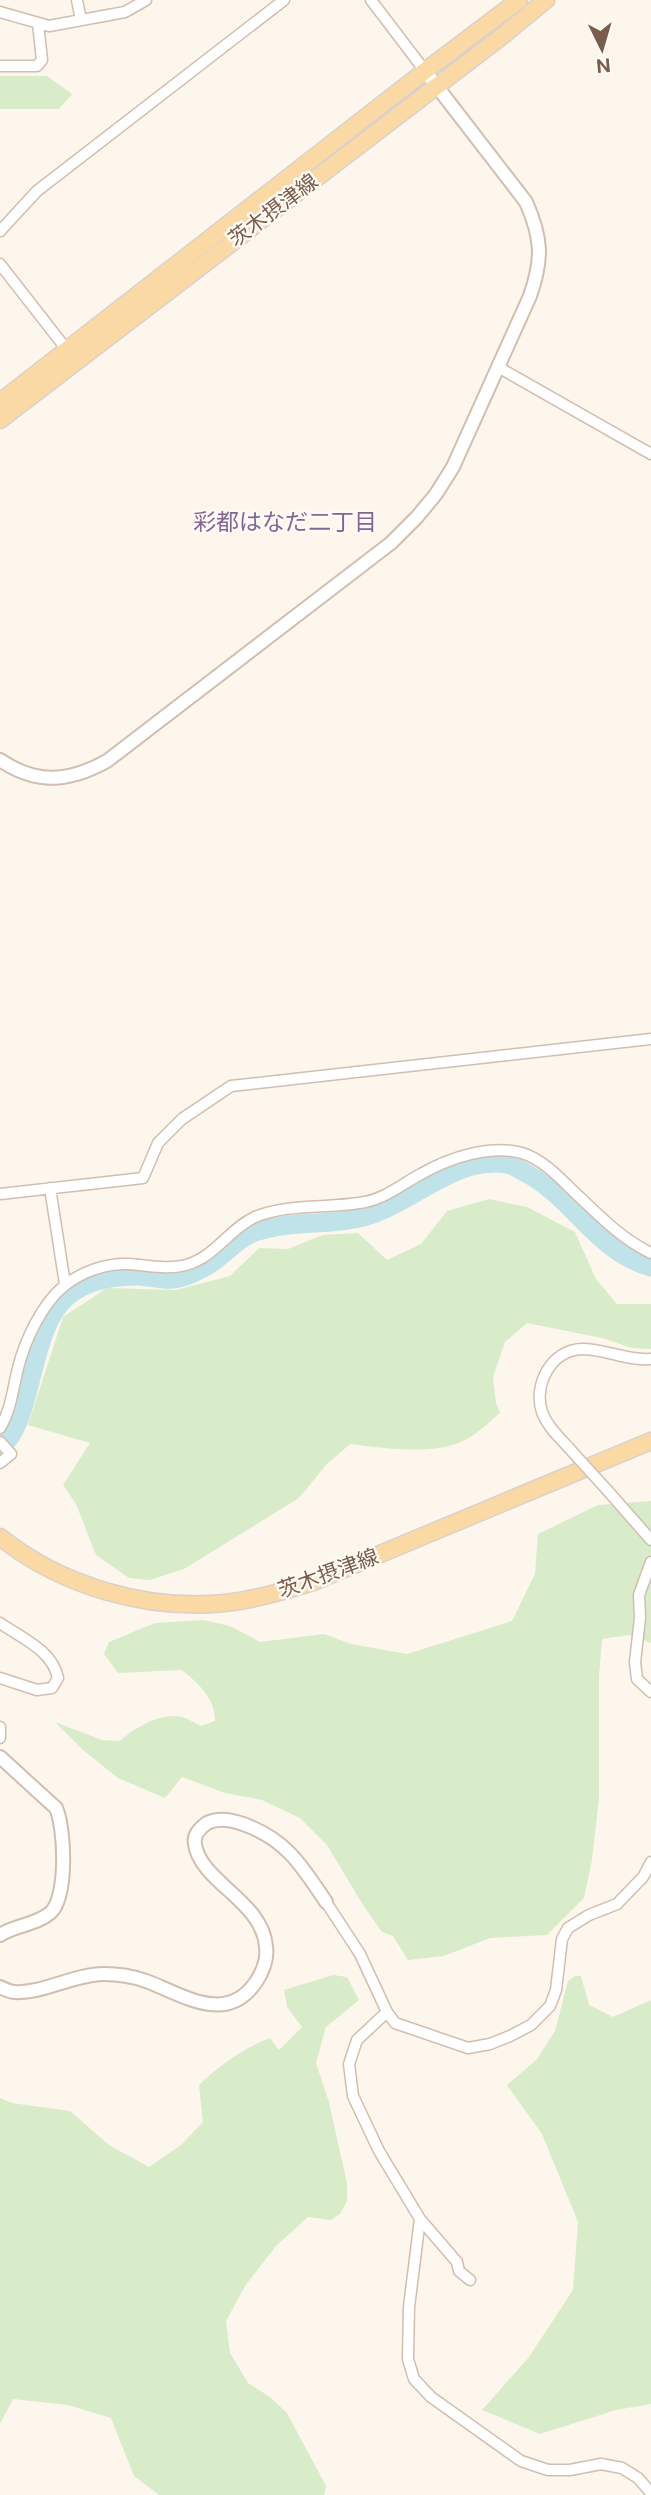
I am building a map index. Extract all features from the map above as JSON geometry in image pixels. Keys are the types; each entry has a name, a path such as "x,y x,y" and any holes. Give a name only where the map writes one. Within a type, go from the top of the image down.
{"main road":[{"name":"茨木摂津線","path":"0,402 519,0"},
{"name":"茨木摂津線","path":"0,420 437,87 546,0"},
{"name":"茨木摂津線","path":"0,1537 35,1562 103,1590 153,1602 225,1603 313,1582 651,1441"}],"street":[{"path":"77,0 81,20"},
{"path":"0,12 49,26 125,12 146,0"},
{"path":"0,231 37,191 284,0"},
{"path":"0,760 16,771 43,778 66,778 98,766 391,543 436,495 453,467 539,271 540,247 535,223 526,202 371,0"},
{"path":"0,66 37,66 42,60 38,23"},
{"path":"0,264 67,350"},
{"path":"498,367 651,454"},
{"path":"0,1194 143,1178 158,1143 182,1119 231,1086 651,1039"},
{"path":"0,1428 9,1407 19,1364 40,1313 65,1284 92,1270 108,1266 183,1265 206,1255 240,1226 256,1217 279,1211 382,1198 440,1164 488,1151 514,1152 535,1159 552,1171 612,1228 636,1246 651,1253"},
{"path":"50,1188 65,1284"},
{"path":"651,1359 580,1349 561,1355 551,1364 540,1385 539,1399 548,1425 651,1540"},
{"path":"0,1442 11,1454 0,1463"},
{"path":"651,1562 639,1595 640,1618 635,1662 637,1679 651,1692"},
{"path":"0,1623 41,1650 55,1664 58,1678 52,1688 37,1690 0,1678"},
{"path":"0,1727 0,1738"},
{"path":"0,1757 56,1808 64,1838 60,1893 56,1906 40,1920 0,1935"},
{"path":"0,1987 15,1992 99,1974 122,1975 148,1981 197,2003 227,2003 242,1997 261,1974 267,1946 262,1929 252,1913 200,1859 194,1844 196,1833 201,1827 220,1819 263,1832 279,1841 300,1863 360,1954 387,2012 395,2023 468,2048 489,2044 531,2025 550,2006 556,1990 562,1938 568,1928 589,1915 617,1904 643,1877 651,1863"},
{"path":"387,2012 357,2040 349,2064 353,2096 379,2151 420,2219 457,2262 459,2271 470,2280"},
{"path":"420,2219 409,2307 408,2359 414,2379 431,2397 521,2461 548,2470 570,2470 601,2464 621,2468 639,2477 651,2493"}],"green space":[{"path":"0,76 47,76 72,94 59,109 0,109"},
{"path":"489,1199 527,1207 575,1232 596,1279 617,1304 651,1304 651,1349 632,1348 602,1338 527,1323 505,1342 493,1377 500,1413 465,1440 453,1445 424,1449 350,1444 326,1465 299,1498 184,1569 150,1580 129,1578 96,1555 76,1504 63,1485 90,1443 28,1425 63,1317 107,1288 176,1290 230,1276 259,1248 288,1249 323,1235 358,1233 387,1260 421,1244 447,1211"},
{"path":"651,1501 651,1643 629,1635 602,1639 599,1676 599,1798 592,1860 584,1898 547,1935 490,1938 444,1956 408,1960 393,1936 382,1932 327,1845 300,1818 262,1800 225,1793 182,1777 165,1798 118,1778 83,1750 55,1722 102,1740 120,1741 138,1727 160,1718 178,1716 201,1726 215,1721 209,1698 182,1670 118,1673 104,1654 109,1642 155,1623 203,1620 230,1626 260,1642 324,1634 351,1644 407,1654 512,1621 535,1574 538,1534 598,1505"},
{"path":"333,1975 347,1977 359,2000 326,2027 316,2063 329,2102 347,2183 347,2201 340,2214 331,2220 308,2217 276,2246 245,2286 226,2321 230,2353 248,2383 270,2397 287,2413 326,2486 324,2495 159,2495 134,2476 111,2418 68,2405 13,2399 0,2424 0,2098 12,2103 70,2111 109,2145 149,2167 181,2145 203,2122 199,2085 241,2052 260,2042 270,2038 279,2050 302,2027 287,2007 284,1990"},
{"path":"575,1976 581,1976 589,2005 613,2017 651,2000 651,2404 616,2410 540,2434 482,2410 529,2357 573,2290 578,2222 542,2134 507,2085 537,2059 555,2031 568,1981"}],"waterway":[{"path":"0,1448 19,1421 50,1320 60,1304 76,1290 96,1281 116,1277 184,1277 207,1266 247,1235 269,1228 342,1221 370,1215 470,1167 488,1163 514,1166 542,1183 616,1250 651,1267"}],"district":[{"name":"彩都はなだ二丁目","path":"285,521"}]}
